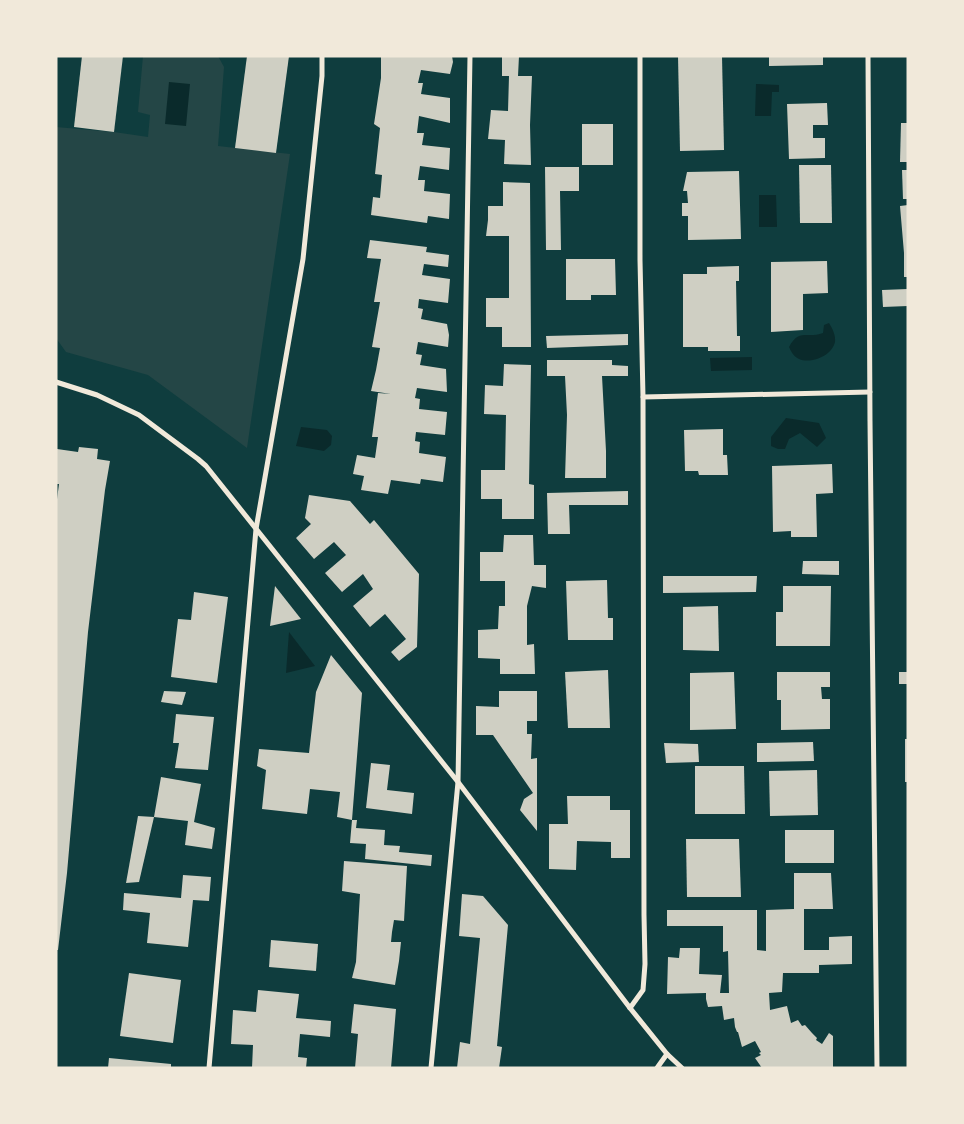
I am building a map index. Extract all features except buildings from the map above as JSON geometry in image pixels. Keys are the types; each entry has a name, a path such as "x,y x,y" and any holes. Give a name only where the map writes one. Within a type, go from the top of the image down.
{"street":[{"path":"209,1068 256,529 303,259 322,76 322,56"},
{"path":"431,1068 458,782 470,56"},
{"path":"630,1008 643,990 645,964 640,56"},
{"path":"868,56 877,1068"},
{"path":"56,382 97,395 139,415 206,466 458,782 630,1008 667,1054 682,1068"},
{"path":"643,396 870,392"},
{"path":"658,1068 667,1054"}],"shaded area":[{"path":"143,56 218,56 224,67 218,146 290,154 247,448 148,375 66,352 56,338 56,127 148,137 150,115 138,112"},
{"path":"169,82 190,84 186,126 165,124"},
{"path":"756,84 779,85 779,92 772,92 771,116 755,116"},
{"path":"759,195 776,195 777,227 759,227"},
{"path":"829,323 834,332 835,339 830,351 815,360 799,359 794,355 789,347 796,338 823,333 824,325"},
{"path":"752,357 752,370 711,371 710,358"},
{"path":"786,418 819,423 826,438 817,447 800,433 789,439 785,449 771,446 771,437"},
{"path":"301,427 327,430 332,436 331,445 324,451 296,446"},
{"path":"289,632 315,666 286,673"}]}
